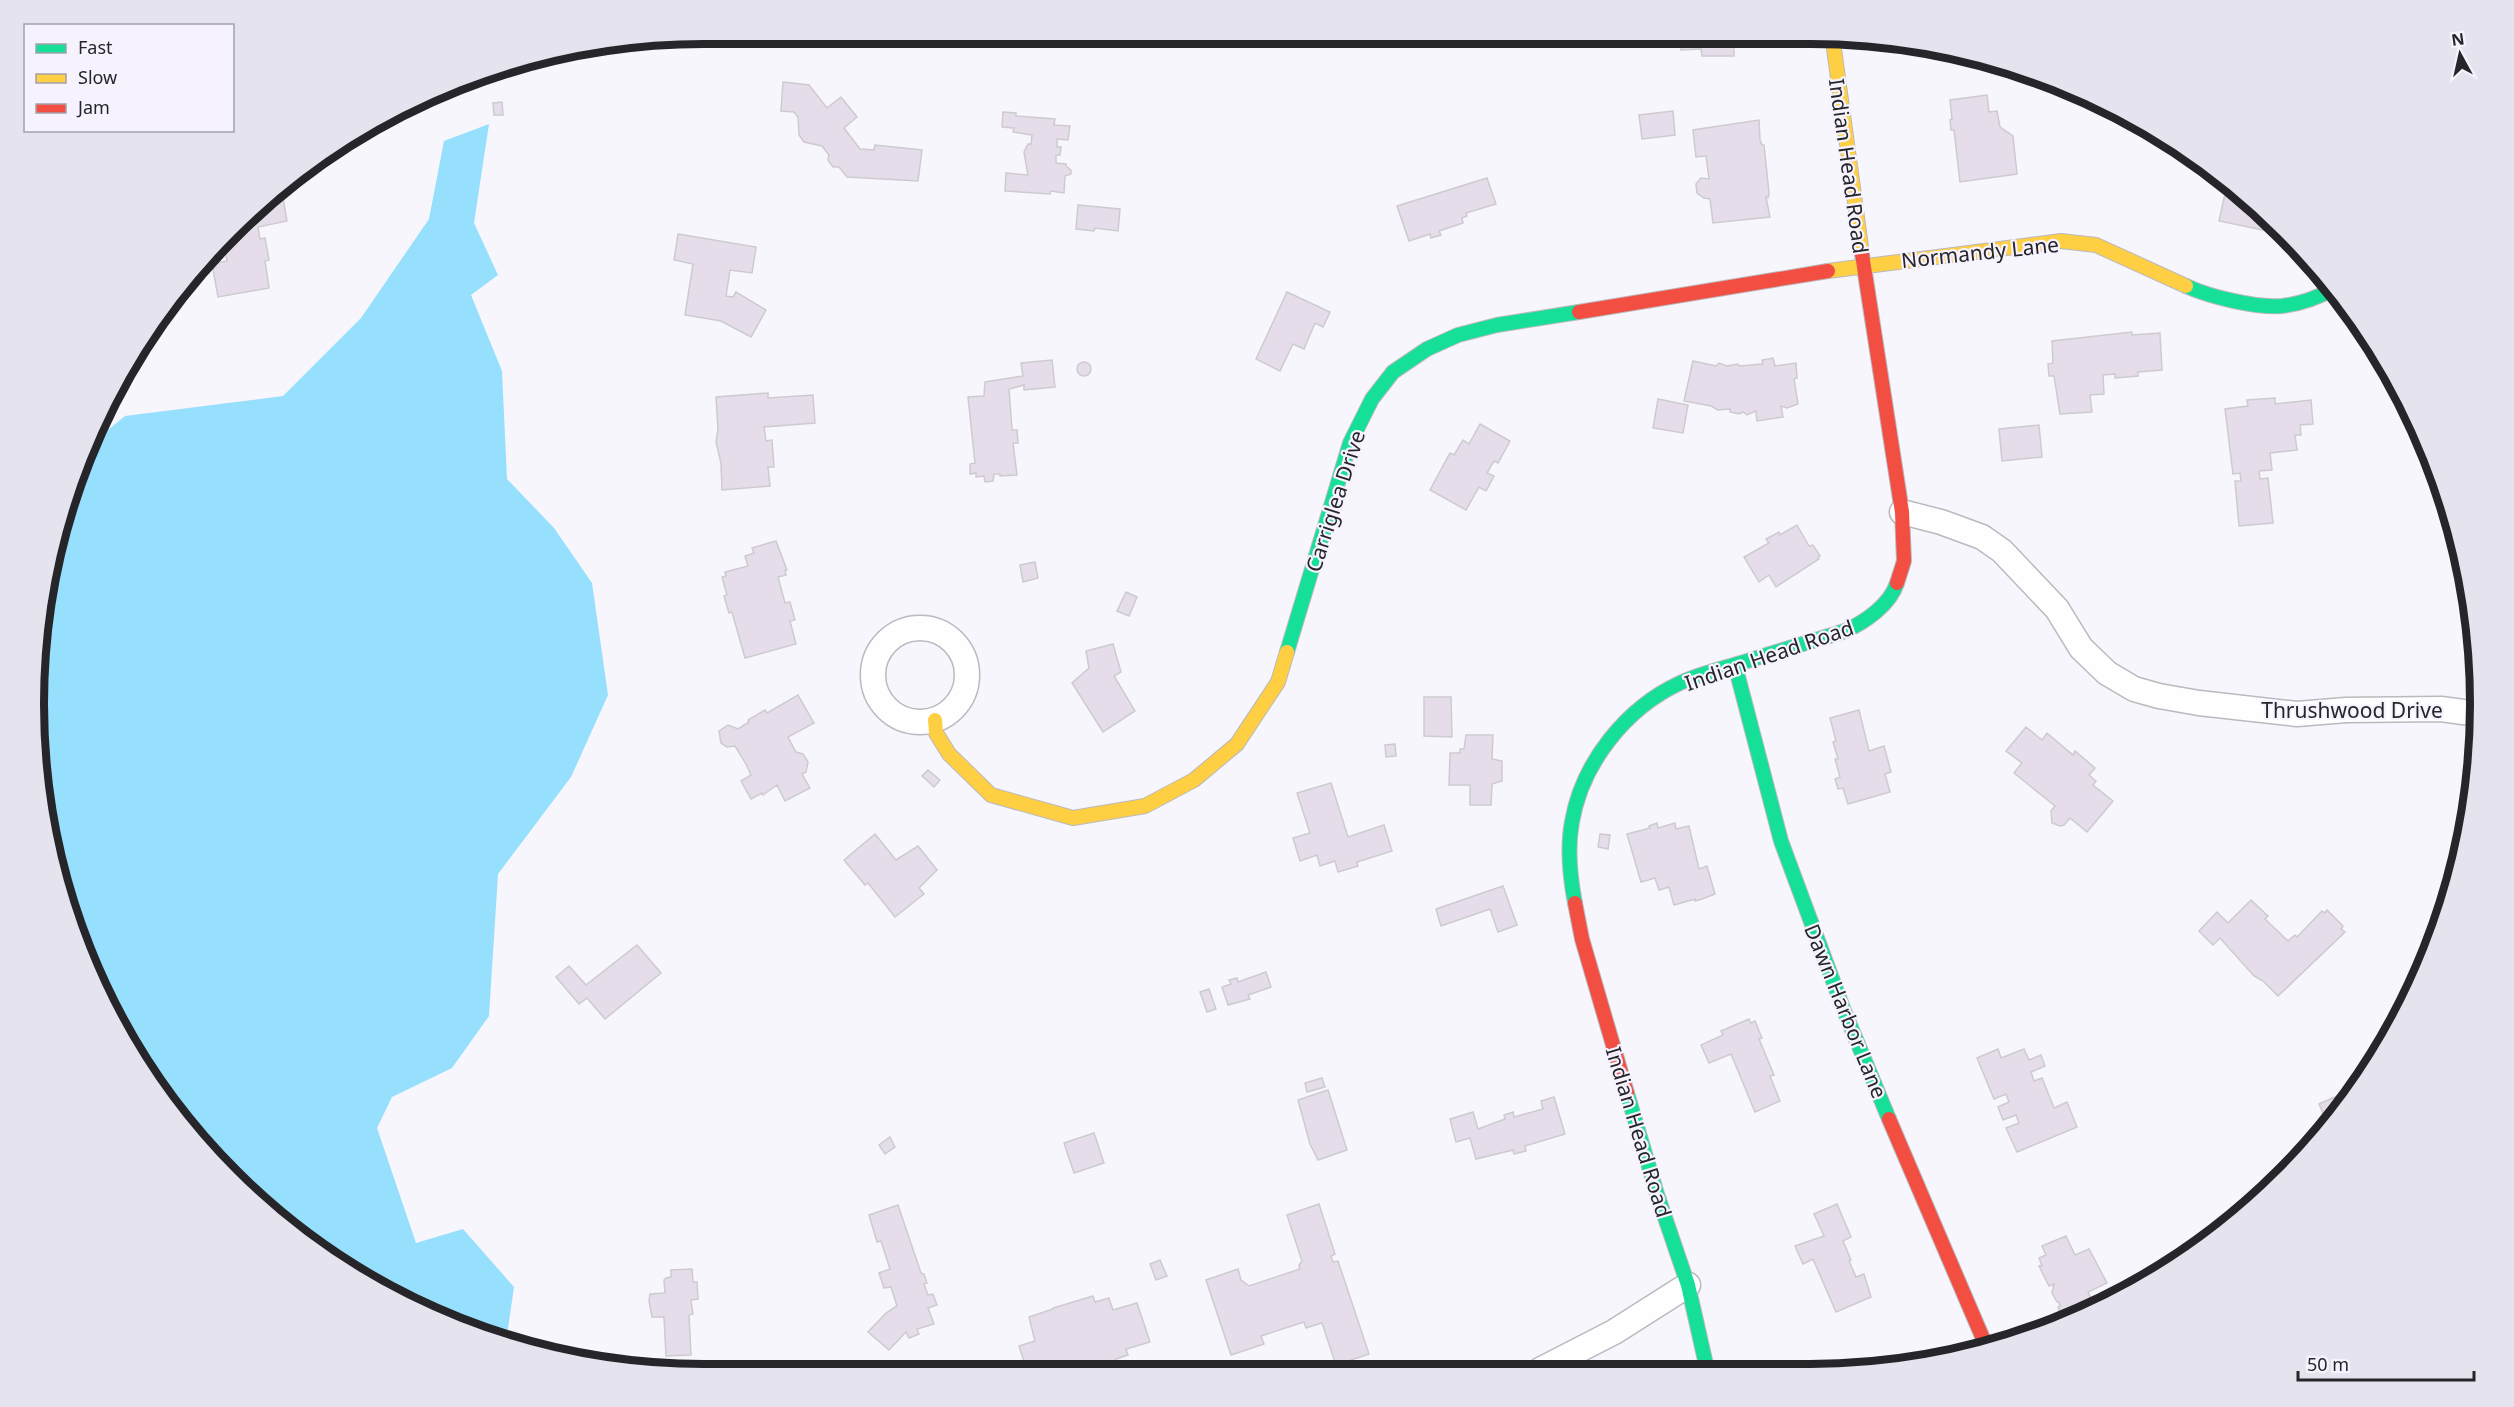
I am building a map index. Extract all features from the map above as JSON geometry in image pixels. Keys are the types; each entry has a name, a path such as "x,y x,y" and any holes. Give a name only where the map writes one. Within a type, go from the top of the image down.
{"street":[{"name":"Indian Head Road","path":"1706,1364 1688,1285 1657,1194 1582,939 1570,865 1572,821 1582,789 1611,738 1637,713 1664,692 1700,675 1845,631 1863,623 1877,612 1895,588 1904,561 1902,512 1863,265 1833,45"},
{"name":"Normandy Lane","path":"1863,265 2061,242 2096,245 2191,288 2241,302 2281,306 2318,298 2327,293"},
{"name":"Carriglea Drive","path":"935,720 936,733 949,754 991,795 1073,818 1145,806 1170,794 1217,763 1237,744 1278,682 1350,443 1372,399 1393,372 1426,349 1458,334 1497,325 1863,265"},
{"name":"Thrushwood Drive","path":"1902,512 1941,522 1982,537 2002,551 2057,609 2082,648 2106,673 2134,689 2199,703 2297,714 2346,710 2441,709 2470,713"},
{"name":"Dawn Harbor Lane","path":"1735,664 1781,841 1808,915 1843,1008 1912,1176 1984,1340"},
{"path":"1552,1364 1614,1332 1688,1285"}],"water":[{"path":"489,124 474,223 498,275 471,295 502,371 507,479 554,528 592,583 608,695 571,777 498,874 489,1016 452,1068 392,1097 377,1128 416,1243 463,1229 514,1287 507,1333 451,1313 412,1295 373,1275 337,1252 268,1200 207,1139 180,1105 132,1034 94,956 66,874 56,832 45,747 45,660 56,575 79,491 101,435 125,416 283,396 361,318 429,219 444,141"}],"building":[{"path":"1681,44 1734,44 1734,56 1702,56 1701,49 1681,50"},
{"path":"783,82 809,85 827,108 841,97 857,117 844,128 860,149 874,150 875,145 922,150 918,181 847,177 839,167 833,167 828,160 829,155 822,146 804,142 799,135 798,117 794,112 781,111"},
{"path":"1987,95 1989,112 1997,111 2000,127 2013,136 2017,174 1960,182 1954,130 1951,130 1950,100"},
{"path":"502,102 503,115 494,115 493,103"},
{"path":"1673,111 1675,135 1642,139 1639,115"},
{"path":"1003,112 1016,113 1016,116 1055,119 1054,125 1070,126 1068,140 1057,139 1057,147 1061,147 1060,155 1056,155 1056,163 1066,164 1071,170 1071,174 1065,176 1064,193 1005,191 1006,173 1028,175 1024,152 1028,144 1031,144 1032,135 1013,132 1014,128 1002,127"},
{"path":"1759,120 1760,140 1764,145 1769,193 1768,198 1766,197 1770,217 1713,223 1710,199 1697,193 1696,184 1701,178 1709,179 1706,156 1696,157 1693,130"},
{"path":"1487,178 1496,204 1466,213 1467,216 1462,218 1463,223 1439,231 1441,235 1431,238 1430,234 1409,241 1397,206"},
{"path":"2226,191 2269,229 2268,231 2219,221"},
{"path":"283,195 287,221 258,227 260,239 265,238 269,260 265,261 269,288 218,297 212,264 227,261 225,249"},
{"path":"1078,205 1120,209 1118,231 1095,228 1094,231 1076,229"},
{"path":"678,234 756,247 752,273 730,270 726,296 733,297 736,292 766,310 751,337 721,321 685,315 693,264 674,260"},
{"path":"1287,292 1330,312 1323,327 1315,323 1304,349 1293,344 1280,371 1256,359"},
{"path":"2132,332 2132,335 2160,333 2162,370 2138,372 2138,376 2115,378 2115,374 2103,375 2104,394 2090,395 2092,412 2060,414 2054,376 2049,376 2048,364 2053,363 2052,341"},
{"path":"1773,358 1775,366 1796,363 1797,378 1794,379 1798,404 1787,408 1781,406 1783,417 1757,421 1756,411 1747,415 1743,412 1739,414 1730,412 1730,409 1718,410 1711,406 1684,401 1693,361 1716,366 1719,363 1727,366 1738,364 1739,366 1763,364 1762,360"},
{"path":"1052,360 1055,387 1024,390 1024,385 1009,389 1012,430 1017,430 1018,443 1013,443 1017,475 994,474 993,481 985,482 984,476 976,477 976,473 970,474 970,464 975,463 968,397 984,396 985,382 1023,376 1021,363"},
{"path":"1084,362 1089,364 1091,369 1089,374 1084,376 1079,374 1077,369 1079,364"},
{"path":"2376,364 2387,384 2374,366"},
{"path":"768,393 768,398 813,395 815,423 764,427 766,441 772,440 774,467 768,467 770,486 722,490 721,463 716,442 718,429 716,397"},
{"path":"2275,398 2275,404 2311,400 2313,424 2300,425 2301,435 2295,435 2297,450 2270,453 2272,470 2259,471 2260,479 2268,478 2273,523 2239,526 2235,481 2241,481 2240,473 2233,474 2225,409 2248,406 2247,400"},
{"path":"1658,399 1688,405 1683,433 1653,428"},
{"path":"1480,424 1510,441 1498,463 1494,461 1487,473 1494,476 1486,491 1479,487 1466,510 1430,490 1450,453 1454,455 1463,440 1469,444"},
{"path":"2039,425 2042,457 2002,461 1999,429"},
{"path":"1797,525 1809,546 1813,545 1820,556 1819,559 1776,587 1769,575 1759,582 1744,557 1769,543 1766,539 1779,532 1780,535"},
{"path":"776,541 787,570 785,570 786,575 778,577 785,603 790,602 795,620 790,621 796,644 745,658 732,612 729,613 724,596 727,595 722,577 726,576 725,572 748,566 745,556 754,553 752,548"},
{"path":"1035,562 1038,578 1023,582 1020,565"},
{"path":"1126,592 1137,597 1129,616 1117,611"},
{"path":"1113,644 1121,672 1114,676 1135,711 1103,732 1072,683 1089,668 1086,651"},
{"path":"798,695 814,723 788,737 796,752 803,754 808,762 806,772 802,774 810,788 785,801 777,785 763,795 762,793 751,799 741,781 751,775 746,764 735,746 727,747 721,743 719,731 728,725 738,729 765,710 767,713"},
{"path":"1424,697 1451,697 1452,737 1424,736"},
{"path":"1859,710 1869,751 1884,746 1891,772 1885,774 1890,792 1848,804 1843,788 1838,789 1835,779 1840,777 1833,742 1836,741 1830,718"},
{"path":"2026,727 2042,740 2047,733 2073,755 2075,751 2095,768 2089,775 2096,781 2093,785 2113,801 2087,832 2070,818 2064,825 2052,823 2051,811 2055,806 2014,773 2022,763 2006,751"},
{"path":"1466,735 1493,735 1492,759 1502,761 1502,781 1492,784 1491,805 1470,805 1470,785 1449,785 1450,753 1460,753 1460,749 1464,749"},
{"path":"1395,744 1396,756 1386,757 1385,745"},
{"path":"928,770 940,780 934,787 922,776"},
{"path":"1331,783 1348,837 1384,825 1392,851 1357,862 1358,866 1338,872 1335,861 1320,866 1317,855 1300,861 1293,838 1310,833 1297,793"},
{"path":"1657,823 1658,828 1675,823 1676,829 1689,826 1699,869 1707,866 1715,894 1674,905 1669,887 1659,890 1655,878 1641,882 1627,834 1650,828 1649,826"},
{"path":"875,834 896,860 918,846 937,870 919,888 924,894 895,917 868,883 865,885 844,860"},
{"path":"1600,834 1610,835 1608,849 1598,847"},
{"path":"1503,886 1517,925 1498,932 1490,909 1441,926 1436,909"},
{"path":"2251,900 2268,916 2265,919 2288,941 2295,935 2297,937 2322,911 2325,913 2327,910 2343,926 2341,929 2345,932 2278,996 2263,981 2254,976 2220,938 2213,945 2199,931 2217,912 2228,923"},
{"path":"637,945 661,973 605,1019 587,998 579,1004 556,977 569,966 586,985"},
{"path":"1266,972 1271,987 1248,995 1250,999 1228,1005 1222,987 1231,984 1229,980 1237,978 1238,982"},
{"path":"1209,989 1216,1009 1207,1012 1200,992"},
{"path":"1749,1019 1751,1023 1755,1021 1762,1038 1759,1039 1774,1075 1770,1076 1780,1101 1755,1112 1731,1054 1709,1063 1701,1045 1723,1035 1721,1031"},
{"path":"1998,1049 2001,1058 2024,1049 2029,1060 2041,1055 2045,1066 2031,1072 2034,1081 2042,1078 2054,1108 2067,1102 2077,1127 2017,1152 2006,1128 2019,1123 2016,1115 2003,1120 1998,1107 2009,1102 2006,1094 1994,1099 1977,1058"},
{"path":"1322,1078 1325,1087 1307,1092 1305,1083"},
{"path":"1328,1090 1347,1150 1318,1160 1310,1144 1298,1100"},
{"path":"2342,1094 2325,1117 2319,1104"},
{"path":"1554,1097 1565,1134 1525,1146 1526,1151 1514,1154 1513,1150 1476,1159 1470,1138 1456,1142 1450,1119 1473,1112 1478,1129 1505,1119 1504,1115 1513,1112 1514,1117 1543,1109 1541,1101"},
{"path":"1094,1133 1104,1163 1074,1173 1064,1143"},
{"path":"890,1137 895,1147 885,1154 879,1145"},
{"path":"1319,1204 1335,1254 1331,1256 1333,1262 1338,1261 1369,1354 1336,1364 1322,1323 1306,1328 1304,1322 1261,1336 1264,1344 1231,1355 1206,1280 1238,1269 1241,1280 1249,1286 1300,1269 1299,1265 1302,1261 1287,1215"},
{"path":"1837,1204 1851,1237 1843,1241 1851,1260 1849,1261 1856,1277 1864,1274 1871,1297 1836,1312 1813,1259 1803,1264 1795,1246 1824,1236 1814,1214"},
{"path":"898,1205 921,1273 924,1274 927,1283 924,1284 928,1295 933,1294 937,1305 928,1308 934,1324 917,1329 919,1334 909,1338 906,1332 889,1350 868,1332 886,1313 897,1306 891,1287 884,1288 879,1273 890,1269 881,1241 877,1242 869,1215"},
{"path":"2066,1236 2075,1255 2089,1249 2107,1283 2088,1292 2092,1300 2060,1313 2059,1302 2052,1293 2054,1284 2049,1286 2039,1266 2042,1266 2039,1258 2046,1255 2042,1246"},
{"path":"1160,1260 1167,1276 1156,1280 1150,1264"},
{"path":"692,1269 693,1282 697,1282 698,1299 691,1300 693,1314 689,1315 691,1355 666,1356 664,1317 652,1317 650,1294 665,1293 664,1280 671,1277 671,1270"},
{"path":"1093,1296 1095,1302 1109,1298 1113,1310 1137,1303 1150,1342 1126,1349 1128,1355 1116,1359 1118,1364 1025,1364 1019,1346 1035,1341 1029,1317"}],"traffic: fast":[{"path":"2186,286 2233,301 2271,306 2303,302 2326,292"},
{"path":"1287,652 1350,443 1372,399 1393,372 1427,349 1458,335 1497,325 1579,312"},
{"path":"1575,903 1569,852 1577,800 1596,759 1625,722 1660,694 1687,680 1853,627 1883,605 1889,599 1897,583"},
{"path":"1735,665 1781,841 1843,1008 1889,1119"},
{"path":"1627,1093 1657,1194 1688,1285 1706,1364"}],"traffic: slow":[{"path":"1833,45 1862,254"},
{"path":"1828,271 2061,241 2096,245 2186,286"},
{"path":"935,720 936,733 949,754 991,795 1073,818 1145,806 1194,780 1237,744 1278,682 1287,652"}],"traffic: jam":[{"path":"1862,254 1902,512 1904,561 1897,583"},
{"path":"1579,312 1828,271"},
{"path":"1575,903 1582,939 1627,1093"},
{"path":"1889,1119 1984,1340"}]}
